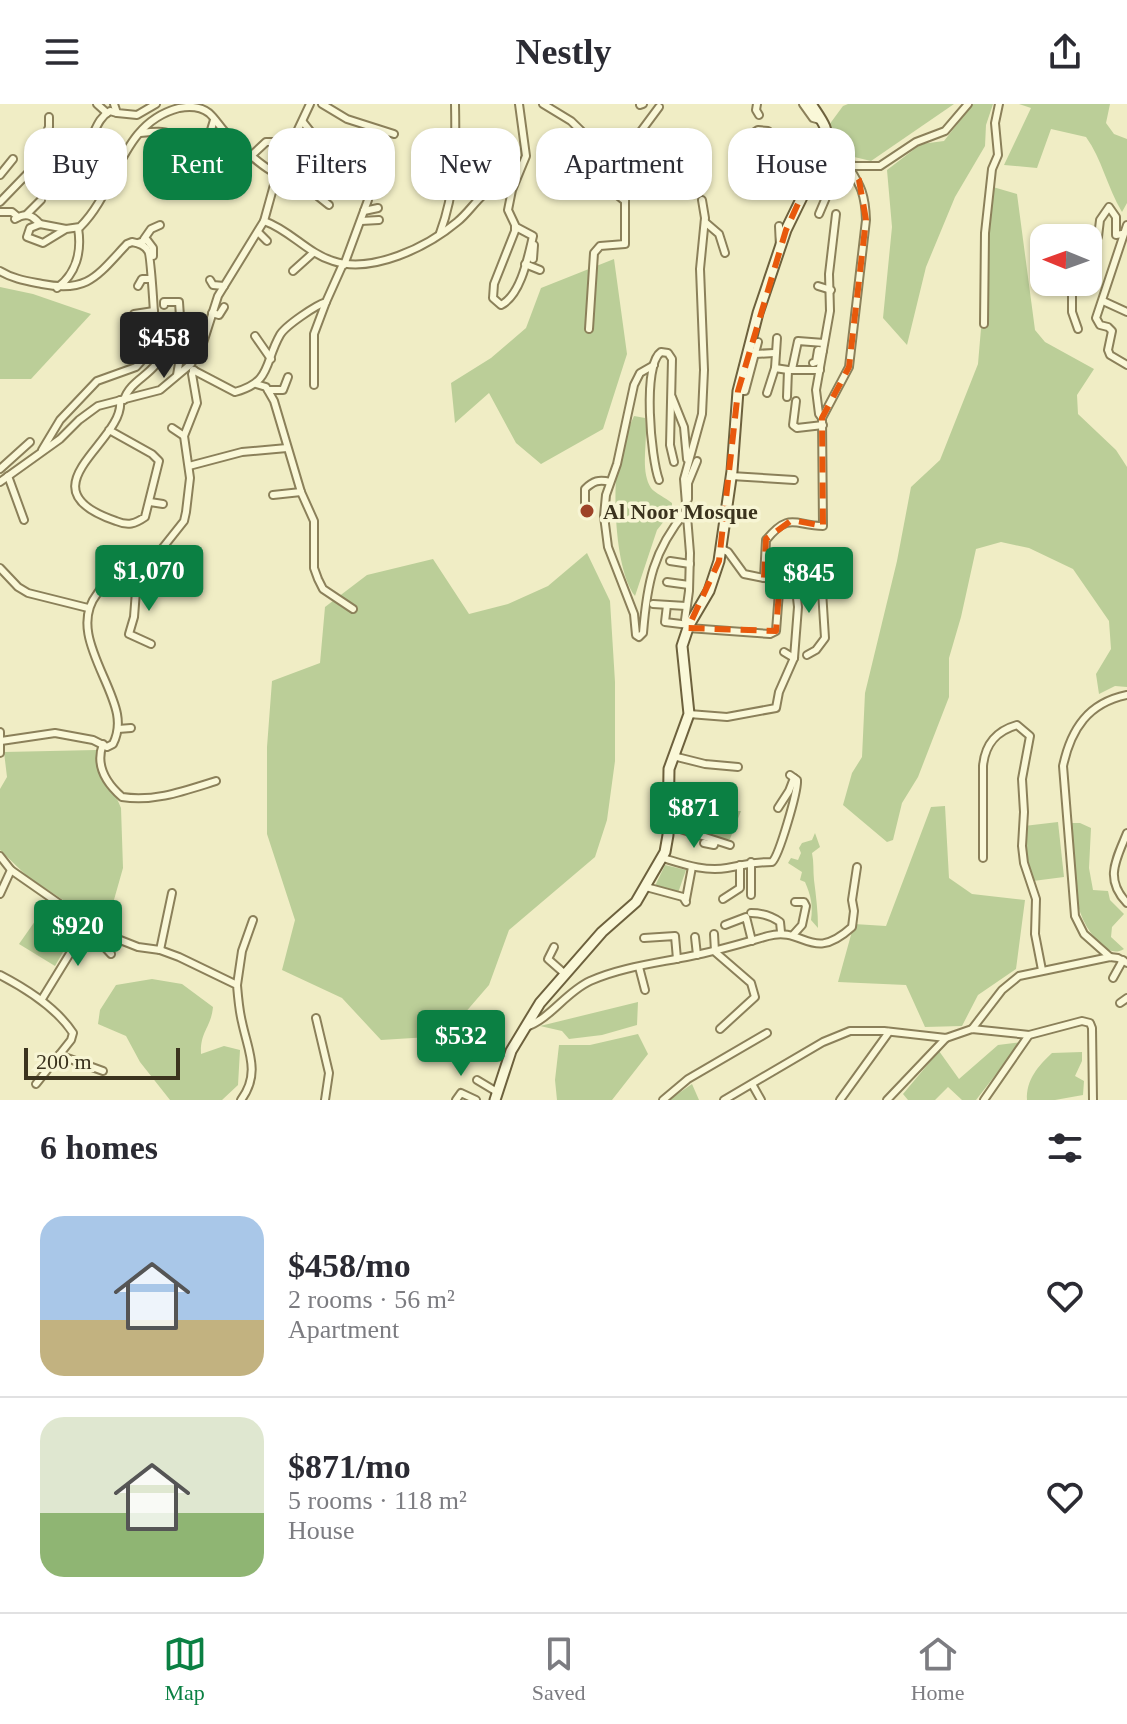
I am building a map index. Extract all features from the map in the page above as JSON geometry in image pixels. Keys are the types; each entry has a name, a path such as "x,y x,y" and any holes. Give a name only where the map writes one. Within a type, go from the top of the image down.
{"main road":[{"path":"811,104 826,128"},
{"path":"495,1097 511,1051 529,1028 540,1003 636,902 663,858 667,843 668,775 689,714 689,697 681,672 682,646 689,625 715,576 722,549 738,391 758,313 780,247 800,200"}],"street":[{"path":"97,104 107,113 137,115 156,104"},
{"path":"114,104 117,113"},
{"path":"300,128 310,104"},
{"path":"322,104 347,119 375,128"},
{"path":"455,104 456,128"},
{"path":"519,104 526,149 520,169"},
{"path":"543,104 577,128"},
{"path":"758,104 756,110 759,115"},
{"path":"803,104 813,118 822,120"},
{"path":"855,165 880,166 916,142 945,131 968,104"},
{"path":"984,324 985,233 992,169 998,155 995,123 999,104"},
{"path":"127,148 164,113 189,105 202,109 222,128"},
{"path":"643,128 659,107"},
{"path":"95,128 107,113"},
{"path":"48,128 49,117"},
{"path":"557,125 567,119"},
{"path":"140,133 168,133 180,140 187,156 207,143 214,120"},
{"path":"303,122 308,128"},
{"path":"268,142 252,155 268,170"},
{"path":"0,175 13,159"},
{"path":"822,422 849,367 866,220 863,193 855,174"},
{"path":"0,202 24,178"},
{"path":"0,212 12,212 16,218 27,214 41,200"},
{"path":"27,214 40,224 78,228 85,223 99,200"},
{"path":"0,482 60,439 98,406 154,392 191,369 224,286 264,221 270,200"},
{"path":"323,200 329,205"},
{"path":"314,385 310,348 315,329 368,200"},
{"path":"438,234 449,200"},
{"path":"264,221 274,224 313,253 343,264 365,266 382,262 438,234 456,223 479,200"},
{"path":"509,200 508,210 515,231 494,284 493,298 497,305 509,301 533,237"},
{"path":"689,625 685,620 690,564 684,479 702,414 705,347 700,269 705,222 702,200"},
{"path":"819,214 824,200"},
{"path":"589,329 594,253 600,246 625,244 625,201"},
{"path":"1100,224 1109,207 1116,217 1119,235 1096,321 1112,331 1108,350 1110,355 1127,365"},
{"path":"364,211 378,208"},
{"path":"764,578 766,540 780,526 792,520 823,526 822,422 816,398 830,311 829,274 836,214"},
{"path":"361,221 379,220"},
{"path":"705,222 719,234 725,253"},
{"path":"40,224 28,231 29,239 43,243 66,229"},
{"path":"0,271 11,278 57,288 75,287 97,276 127,244 141,241 151,229 160,225"},
{"path":"515,225 533,237"},
{"path":"1102,239 1119,235 1127,225"},
{"path":"779,226 780,247"},
{"path":"57,288 70,279 73,272 79,247 78,228"},
{"path":"430,229 438,234"},
{"path":"258,232 267,241"},
{"path":"533,237 533,259"},
{"path":"42,450 60,420 97,381 132,369 147,357 156,341 150,254 141,241"},
{"path":"293,271 313,253"},
{"path":"525,264 540,270"},
{"path":"138,286 142,279 151,283"},
{"path":"210,280 213,285 224,286"},
{"path":"818,286 831,290"},
{"path":"1072,296 1072,312 1078,329"},
{"path":"1103,301 1127,312"},
{"path":"164,305 164,302 179,302 181,309 181,352 176,378"},
{"path":"256,384 283,331 326,302"},
{"path":"212,313 219,315 224,307"},
{"path":"134,314 154,311"},
{"path":"255,336 271,359"},
{"path":"767,393 775,368 777,338"},
{"path":"787,397 790,369 798,341 824,347"},
{"path":"738,391 745,391 758,342"},
{"path":"813,363 816,362 818,350 824,347"},
{"path":"109,430 159,461 148,519 131,525 101,515 79,499 76,478 91,451 120,413 122,400 159,364 162,348"},
{"path":"659,480 653,464 650,414 654,365 658,353 665,352 671,356 670,445 674,462"},
{"path":"755,354 774,353"},
{"path":"654,365 640,373 634,385 604,516 608,547 634,614 636,635 639,637 643,633 653,566 666,536 686,512 688,483 697,461"},
{"path":"775,368 820,370"},
{"path":"191,369 229,391 239,392 256,384 268,390 301,492 314,521 314,568 318,579 323,589 353,609"},
{"path":"151,644 129,634 136,591 157,555 184,521 190,489 184,436 196,409 191,369"},
{"path":"268,390 283,390 288,377"},
{"path":"669,395 688,441 687,466"},
{"path":"796,401 793,425 797,428 822,422"},
{"path":"172,428 184,436"},
{"path":"0,469 30,442"},
{"path":"652,444 661,448 670,445"},
{"path":"189,466 242,452 287,448"},
{"path":"8,476 24,520"},
{"path":"731,476 794,480"},
{"path":"585,503 585,489 592,482 610,482"},
{"path":"273,495 301,492"},
{"path":"150,502 163,504"},
{"path":"667,605 665,622 770,634 776,631 780,579 744,574 728,552 722,549"},
{"path":"670,561 690,564"},
{"path":"0,568 28,593 88,608"},
{"path":"689,714 727,717 776,708 779,692 794,658 798,607 795,579 821,575 825,638 816,650 807,655"},
{"path":"667,582 689,585"},
{"path":"0,753 1,736 55,733 107,747 113,744 118,729 115,706 90,638 88,608 100,591 109,585 117,584 136,591"},
{"path":"653,604 686,606"},
{"path":"784,652 794,658"},
{"path":"1110,957 1084,934 1075,916 1063,766 1067,745 1078,725 1103,702 1127,695"},
{"path":"983,858 984,758 993,738 1017,725 1030,736 1022,779 1022,846 1024,863 1036,899 1035,934 1042,970"},
{"path":"118,729 131,728"},
{"path":"103,744 99,759 104,775 122,797 157,799 216,781"},
{"path":"673,756 738,767"},
{"path":"663,858 692,867 726,868 751,862 772,862 777,857 797,789 797,780 792,776 789,791 778,808"},
{"path":"668,825 730,845"},
{"path":"1127,833 1113,878 1116,891 1127,903"},
{"path":"704,843 714,845 715,842"},
{"path":"0,856 11,870 88,926 138,947 160,950 237,985"},
{"path":"751,862 751,895"},
{"path":"723,899 740,888 740,865"},
{"path":"646,887 686,900 692,867"},
{"path":"529,1028 583,985 639,967 714,951 781,932 819,945 833,940 852,927 857,867"},
{"path":"0,894 11,870"},
{"path":"160,950 172,893"},
{"path":"793,935 802,925 806,906 804,902 795,902"},
{"path":"751,913 776,915 781,932"},
{"path":"725,925 746,917 752,941"},
{"path":"241,1100 252,1078 253,1066 241,1020 237,985 242,951 253,920"},
{"path":"88,926 111,954"},
{"path":"42,999 88,926"},
{"path":"714,934 714,951 751,983 755,997 720,1029"},
{"path":"644,938 675,936 679,958"},
{"path":"679,958 680,937"},
{"path":"695,937 697,955"},
{"path":"554,947 548,959 565,974"},
{"path":"972,1029 1019,976 1110,957 1125,961 1113,978"},
{"path":"639,967 645,990"},
{"path":"0,975 42,999 73,1033 71,1040 36,1084"},
{"path":"1120,1003 1127,998"},
{"path":"316,1018 329,1073 325,1100"},
{"path":"724,1100 835,1036 863,1030 946,1038 972,1029 1029,1035 1082,1021 1090,1023 1094,1037 1093,1100"},
{"path":"840,1100 889,1032"},
{"path":"663,1100 688,1079 767,1033"},
{"path":"984,1100 1029,1035"},
{"path":"887,1100 946,1038"},
{"path":"59,1055 103,1071"},
{"path":"477,1080 495,1097"},
{"path":"752,1084 761,1100"},
{"path":"456,1100 461,1093 476,1100"}],"highlighted area":[{"path":"829,136 859,180 866,220 849,367 822,418 823,526 792,520 766,539 764,578 780,579 776,631 688,628 719,561 738,391 786,230"}],"green space":[{"path":"954,104 871,161 855,157 855,128 831,128 829,125 843,106"},
{"path":"973,104 993,104 986,125 985,146 955,197 926,267 907,345 883,318 892,227 887,170 921,144 944,141"},
{"path":"1019,104 1110,104 1106,123 1114,134 1127,139 1127,203 1122,212 1086,137 1051,129 1037,168 1004,165 1031,108"},
{"path":"993,187 1017,194 1035,330 1045,342 1094,369 1077,395 1078,414 1116,450 1127,467 1127,687 1115,686 1099,694 1096,674 1111,649 1109,621 1073,569 1029,548 1001,542 976,549 949,658 949,697 918,777 902,803 893,840 887,842 843,805 852,773 862,757 865,693 897,561 911,487 940,460 978,364"},
{"path":"614,259 627,354 603,429 541,464 516,443 489,393 455,423 451,383 491,358 526,328 541,288"},
{"path":"0,287 33,294 91,314 31,379 0,379"},
{"path":"634,416 645,418 647,480 653,490 672,503 672,511 657,530 635,596 620,553 615,499 618,462"},
{"path":"587,553 610,601 615,682 615,761 607,820 595,857 509,930 489,985 445,1036 381,1040 342,998 282,970 295,920 267,834 267,747 272,681 320,663 325,607 367,575 433,559 469,614 508,604 548,586"},
{"path":"96,750 121,808 123,868 106,928 28,877 0,850 0,789 7,777 4,752"},
{"path":"671,800 693,811 741,811 730,839 721,840 672,824"},
{"path":"945,806 949,878 972,894 1025,900 1016,969 978,995 962,1026 925,1027 906,985 838,982 854,924 886,926 931,807"},
{"path":"1058,822 1064,877 1033,881 1024,843 1024,826"},
{"path":"1069,823 1080,823 1091,828 1089,868 1093,890 1108,891 1110,900 1124,914 1112,927 1111,937 1124,949 1121,951 1112,951 1102,945 1083,919 1074,888"},
{"path":"815,833 820,847 812,853 818,928 811,920 811,901 805,882 800,880 802,872 788,863 791,858 798,860 802,843 812,840"},
{"path":"665,865 686,870 678,893 655,886"},
{"path":"47,904 61,916 45,936 63,952 55,966 19,944"},
{"path":"152,979 182,984 213,1007 202,1040 201,1054 224,1046 240,1050 238,1085 222,1100 170,1100 140,1062 126,1036 98,1024 100,1010 116,985"},
{"path":"638,1002 637,1025 602,1035 569,1039 562,1031 540,1026"},
{"path":"638,1034 648,1054 612,1100 557,1100 555,1080 559,1045 590,1045"},
{"path":"1021,1042 976,1100 962,1100 948,1087 935,1100 908,1100 903,1094 939,1051 959,1079 998,1045"},
{"path":"1082,1052 1082,1061 1075,1076 1084,1081 1083,1095 1055,1100 1027,1100 1034,1074 1052,1053"},
{"path":"692,1084 699,1100 669,1100"}],"place":[{"name":"Al Noor Mosque","path":"587,511"}]}
